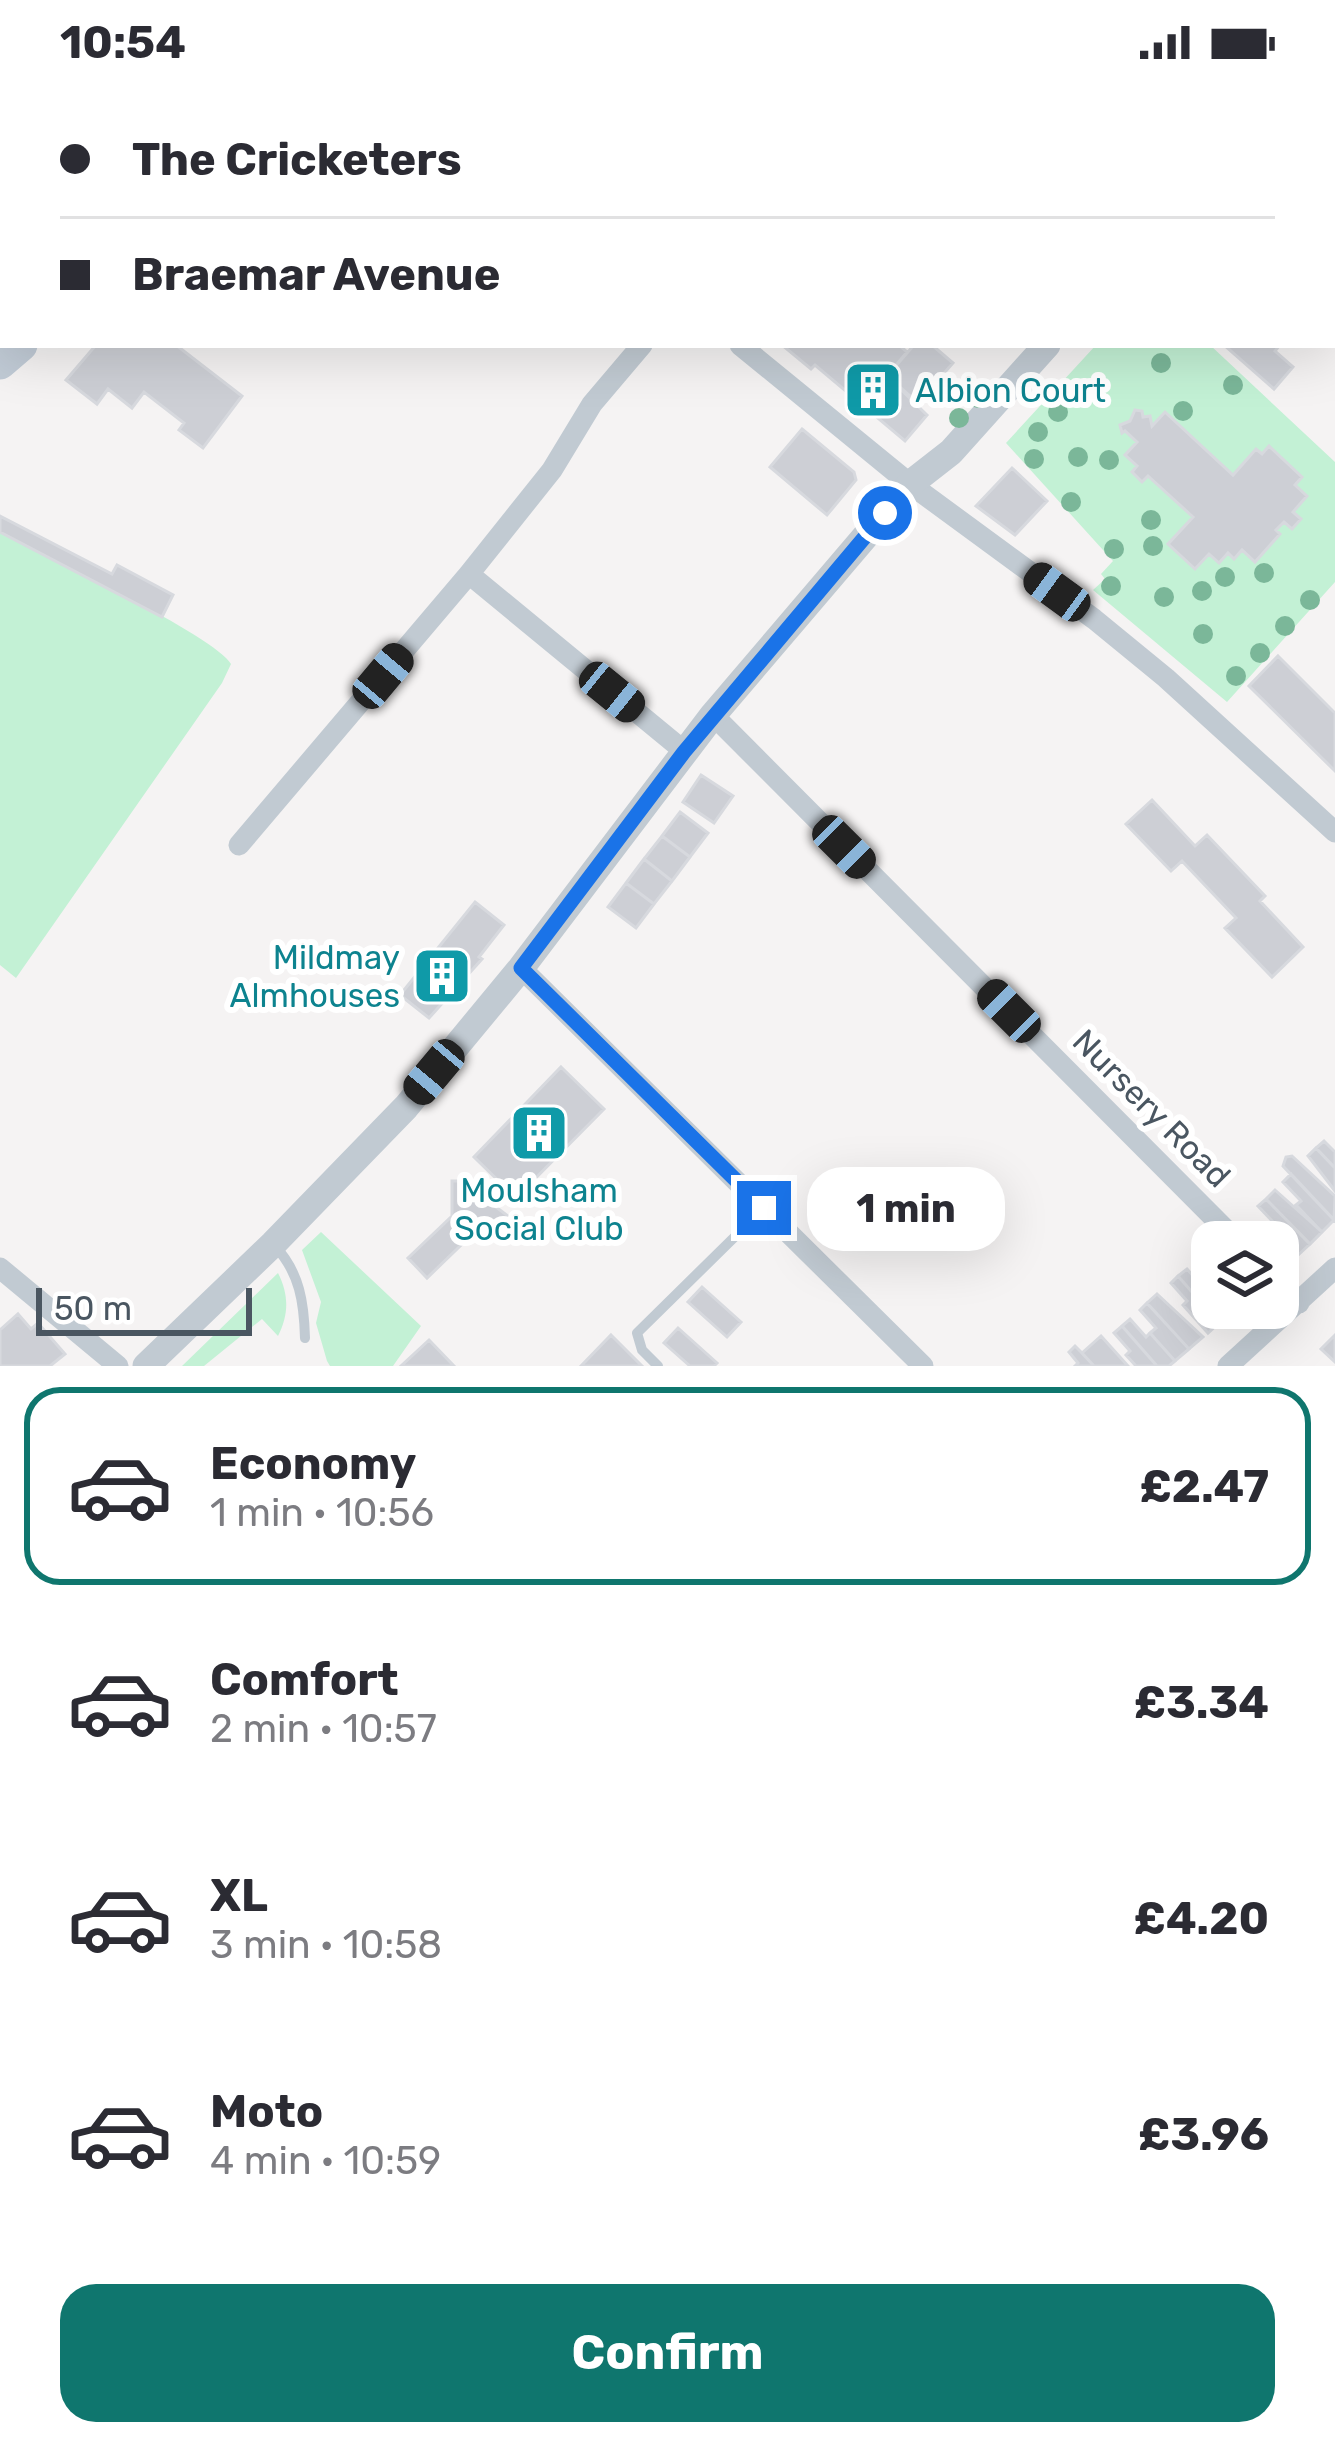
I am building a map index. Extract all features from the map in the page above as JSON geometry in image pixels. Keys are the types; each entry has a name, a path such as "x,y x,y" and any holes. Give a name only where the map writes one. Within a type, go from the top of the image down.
{"street":[{"path":"239,845 470,574 553,470 592,404 639,348"},
{"path":"744,348 910,484 1148,663 1335,832"},
{"path":"146,1366 406,1107 521,968 713,715 910,484 951,452 1044,348"},
{"path":"470,574 684,752"},
{"name":"Nursery Road","path":"713,715 1217,1221"},
{"path":"521,968 923,1366"},
{"path":"0,1268 118,1366"},
{"path":"1299,1303 1335,1268"},
{"path":"1228,1366 1270,1329"}],"lane":[{"path":"658,1366 641,1350 637,1333 764,1208"},
{"path":"273,1244 290,1262 298,1284 305,1338"}],"green space":[{"path":"1093,348 1213,348 1335,462 1335,582 1227,702 1093,590 1105,579 1101,574 1113,561 1006,443"},
{"path":"0,532 162,616 219,651 231,664 16,978 0,965"},
{"path":"321,1232 421,1326 393,1366 330,1366 327,1361 316,1323 321,1302 302,1250"},
{"path":"278,1273 286,1304 278,1336 262,1319 204,1366 182,1366"}],"building":[{"path":"93,348 180,348 242,396 203,448 179,430 184,423 144,392 132,408 108,389 97,404 66,380"},
{"name":"Albion Court","path":"786,348 902,348 907,352 887,376 927,415 905,441 815,365 811,369"},
{"path":"911,348 936,348 953,363 918,403 887,376"},
{"path":"1227,348 1278,348 1275,351 1293,367 1274,389"},
{"path":"1135,410 1150,416 1152,426 1165,412 1233,475 1256,449 1262,454 1269,446 1302,477 1295,485 1307,496 1293,512 1301,519 1292,529 1284,522 1276,530 1280,534 1255,562 1242,550 1234,559 1228,553 1219,563 1209,554 1195,569 1168,544 1193,517 1148,476 1142,482 1132,472 1137,466 1125,455 1137,442 1122,433 1120,425 1130,421"},
{"path":"802,429 854,472 856,480 827,515 770,467"},
{"path":"1012,468 1047,501 1015,535 976,506"},
{"path":"0,516 112,574 117,565 173,595 162,617 0,532"},
{"path":"1278,656 1335,713 1335,771 1249,686"},
{"path":"701,775 733,796 714,823 683,802"},
{"path":"1152,800 1195,846 1207,835 1265,896 1260,901 1303,947 1272,977 1225,928 1236,918 1182,861 1171,871 1126,824"},
{"path":"680,812 708,833 690,857 662,836"},
{"path":"662,836 690,857 672,881 644,859"},
{"path":"644,859 672,881 654,904 626,883"},
{"path":"626,883 654,904 636,928 608,907"},
{"name":"Mildmay Almhouses","path":"475,902 504,925 479,957 482,959 429,1018 400,995"},
{"name":"Moulsham Social Club","path":"561,1067 604,1109 516,1198 474,1157"},
{"path":"1324,1141 1335,1152 1335,1168 1316,1148"},
{"path":"1316,1148 1335,1168 1335,1191 1308,1156"},
{"path":"1292,1156 1335,1196 1334,1220 1283,1166 1286,1157"},
{"path":"1291,1174 1334,1220 1322,1232 1296,1205 1301,1201 1283,1182"},
{"path":"452,1181 481,1181 481,1192 492,1192 492,1204 513,1220 498,1234 485,1222 427,1278 408,1258 452,1216"},
{"path":"1275,1190 1322,1232 1310,1244 1299,1233 1299,1221 1288,1221 1266,1199"},
{"path":"1266,1199 1288,1221 1272,1221 1258,1206"},
{"path":"1299,1233 1310,1244 1299,1254"},
{"path":"1187,1269 1191,1274 1191,1291 1178,1276"},
{"path":"1178,1276 1191,1291 1191,1314 1183,1305 1187,1301 1171,1283"},
{"path":"702,1287 741,1322 727,1337 688,1302"},
{"path":"1157,1294 1203,1337 1189,1349 1147,1303"},
{"path":"1147,1303 1189,1349 1175,1361 1150,1333 1156,1328 1140,1310"},
{"path":"18,1314 31,1329 38,1323 65,1354 50,1366 0,1366 0,1330"},
{"path":"1130,1319 1175,1361 1157,1366 1122,1326"},
{"path":"1122,1326 1157,1366 1136,1366 1126,1355 1130,1351 1114,1333"},
{"path":"678,1328 717,1363 690,1366 664,1343"},
{"path":"611,1335 642,1366 581,1366"},
{"path":"1335,1335 1335,1362 1321,1349"},
{"path":"1101,1336 1128,1366 1094,1366 1082,1353"},
{"path":"429,1340 454,1366 401,1366"},
{"path":"1075,1346 1094,1366 1075,1366 1078,1363 1069,1352"}],"place":[{"name":"Albion Court","path":"873,390"},
{"name":"Mildmay Almhouses","path":"442,976"},
{"name":"Moulsham Social Club","path":"539,1133"}],"route":[{"path":"764,1208 521,968 684,752 885,513"}]}
